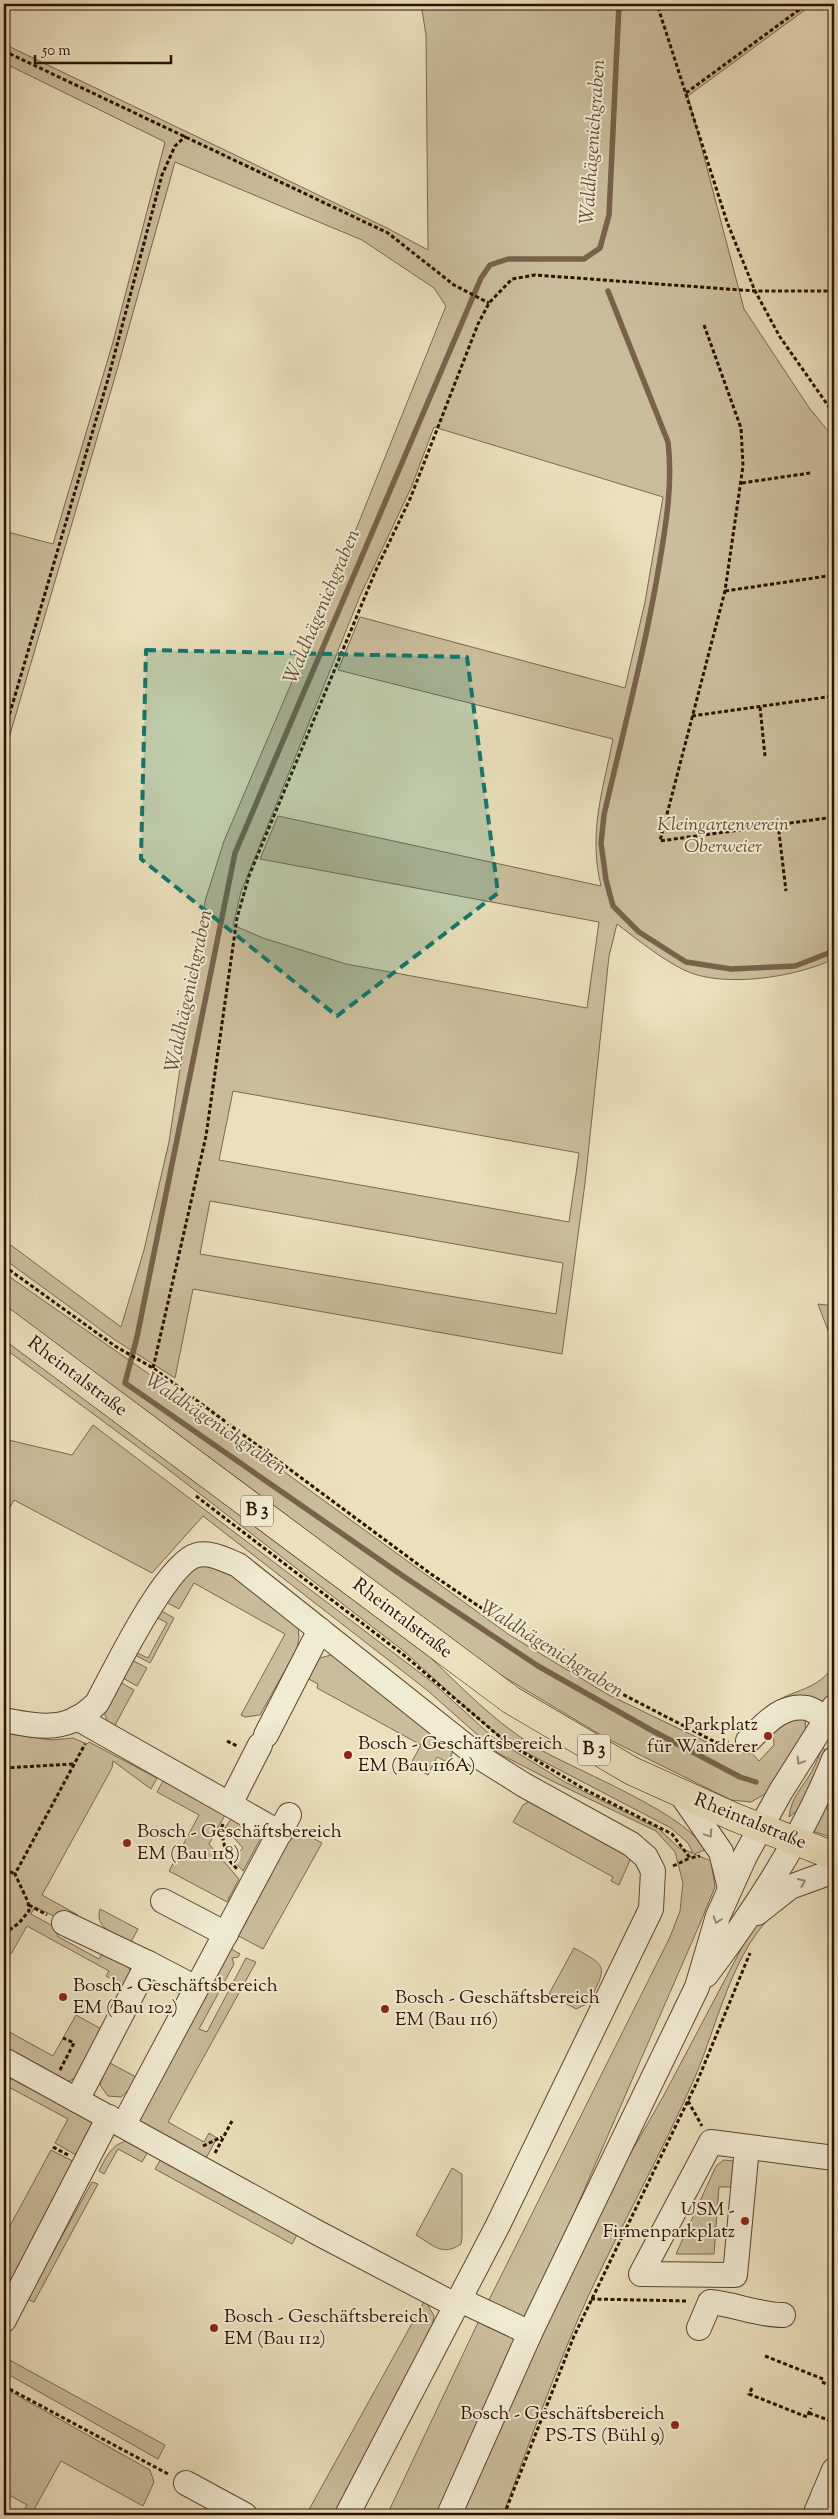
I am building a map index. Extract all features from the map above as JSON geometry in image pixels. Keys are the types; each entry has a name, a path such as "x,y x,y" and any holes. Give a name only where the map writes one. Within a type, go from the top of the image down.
{"main road":[{"name":"Rheintalstraße","path":"4,1322 511,1700 573,1738 681,1794 759,1828 834,1856"}],"street":[{"path":"85,1723 87,1713 96,1703 161,1588 179,1566 197,1555 217,1556 238,1565 478,1756 524,1785 630,1844 646,1857 653,1871 651,1909 458,2303 348,2515"},
{"path":"231,1805 320,1630"},
{"path":"449,2515 530,2333 697,1987 718,1916 730,1888 759,1828 832,1717 808,1708 788,1709 772,1717 748,1741"},
{"path":"4,1720 39,1726 85,1723 231,1805 285,1824 196,1988 117,2121 4,2320"},
{"path":"831,1768 834,1802"},
{"path":"697,1987 748,1920 794,1842 831,1768"},
{"path":"681,1794 721,1852 730,1888"},
{"path":"748,1920 790,1887 834,1871"},
{"path":"163,1901 226,1934"},
{"path":"64,1922 196,1988"},
{"path":"78,2100 148,1963"},
{"path":"4,2060 205,2171 458,2303 530,2333"},
{"path":"747,2147 736,2275 641,2274 711,2142 834,2158"},
{"path":"699,2328 710,2302 726,2304 750,2312 783,2315"},
{"path":"815,2515 834,2470"},
{"path":"186,2484 245,2515"}],"path":[{"path":"657,4 727,222 755,291 780,337 834,414"},
{"path":"686,93 806,4"},
{"path":"4,51 388,233 454,286 489,303"},
{"path":"4,733 108,379 162,175 175,146 186,136"},
{"path":"153,1368 206,1136 237,918 249,876 376,570 410,499 478,324 489,303 512,279 535,275 755,291 834,291"},
{"path":"704,325 741,428 742,483 725,591 660,841 834,816"},
{"path":"742,483 810,473"},
{"path":"725,591 834,575"},
{"path":"692,716 834,696"},
{"path":"760,706 765,756"},
{"path":"778,824 786,891"},
{"path":"4,1266 115,1346 153,1368 431,1574 566,1665 717,1743 748,1741"},
{"path":"191,1492 405,1656 506,1742 576,1784 672,1834 690,1858 721,1852"},
{"path":"15,1874 73,1764 85,1723"},
{"path":"4,1768 73,1764"},
{"path":"231,1805 221,1829 227,1858 251,1886"},
{"path":"4,1869 15,1874 28,1902 29,1911 19,1924 4,1934"},
{"path":"504,2515 574,2336 688,2101 753,1949"},
{"path":"52,2086 74,2043 63,2038"},
{"path":"688,2101 711,2142"},
{"path":"205,2171 232,2121"},
{"path":"592,2299 710,2302"},
{"path":"765,2356 834,2387"},
{"path":"4,2386 186,2484"},
{"path":"752,2388 749,2394 808,2417 811,2408"},
{"path":"809,2413 834,2422"}],"highlighted area":[{"path":"146,650 467,657 498,893 337,1016 141,859"}],"green space":[{"name":"Kleingartenverein Oberweier","path":"421,4 813,4 688,96 744,309 810,409 834,438 834,959 800,971 759,978 739,980 700,976 666,960 617,924 609,956 585,1183 562,1354 193,1289 175,1378 115,1340 4,1259 4,1240 121,1327 144,1250 169,1142 205,901 224,841 338,574 446,306 434,288 362,240 175,162 117,370 4,755 4,531 53,544 113,342 165,142 4,63 4,44 387,228 428,250 426,35","holes":["434,427 663,497 645,602 625,688 360,617 338,670 613,739 601,794 596,829 597,866 601,886 278,816 260,859 599,922 587,1008 346,964 263,938 233,925 241,892 360,596 411,488","233,1091 579,1153 569,1222 219,1160","210,1201 563,1263 556,1314 200,1254"]},
{"path":"4,1273 159,1381 508,1634 607,1694 721,1749 735,1751 747,1748 759,1761 774,1745 773,1727 799,1716 805,1720 806,1735 765,1794 751,1802 731,1800 606,1738 484,1665 4,1311"},
{"path":"818,1304 834,1306 834,1346"},
{"path":"4,1338 430,1657 480,1704 520,1737 552,1756 654,1807 694,1836 705,1850 694,1854 711,1861 715,1887 443,2515 387,2515 483,2312 670,1937 680,1911 683,1883 675,1852 656,1831 498,1753 427,1690 203,1516 152,1573 14,1500 4,1518 4,1439 72,1455 93,1425 432,1682 495,1739 565,1782 659,1829 679,1848 693,1853 688,1843 671,1828 506,1742 405,1652 161,1464 4,1348"},
{"path":"201,1565 225,1568 298,1626 297,1649 260,1715 245,1717 241,1715 285,1634 194,1583 179,1609 162,1600 168,1589"},
{"path":"158,1609 174,1618 150,1663 133,1654 135,1652 148,1658 167,1623 154,1616"},
{"path":"334,1654 453,1750 449,1763 437,1757 428,1775 410,1765 421,1745 317,1688 318,1684 305,1677 317,1659"},
{"path":"130,1659 147,1668 137,1686 121,1677"},
{"path":"834,1666 834,1688 827,1701 802,1702 768,1709 775,1702 818,1682"},
{"path":"118,1681 134,1690 114,1727 105,1717 105,1711 108,1699"},
{"path":"9,1734 52,1740 73,1738 87,1744 89,1742 157,1778 151,1789 113,1761 112,1768 42,1895 78,1915 74,1922 66,1922 35,1907 31,1914 60,1930 57,1936 99,1959 102,1954 127,1966 131,1971 127,1988 106,1976 109,1971 27,1926 11,1954 4,1950 4,1754"},
{"path":"822,1748 829,1751 799,1809 789,1817 792,1804 812,1771"},
{"path":"163,1781 225,1815 209,1844 239,1879 227,1902 169,1871 199,1815 157,1792"},
{"path":"530,1801 631,1858 619,1885 611,1881 613,1877 513,1822 523,1805"},
{"path":"824,1802 834,1821 834,1838 812,1831"},
{"path":"231,1819 262,1836 243,1871 232,1859 243,1848 225,1828"},
{"path":"288,1825 322,1843 263,1949 231,1932"},
{"path":"788,1892 794,1899 774,1913 757,1932 732,1979 695,2077 586,2301 543,2407 503,2515 461,2515 596,2213 663,2097 748,1936 763,1916"},
{"path":"100,1909 138,1929 131,1942 103,1926 99,1916"},
{"path":"223,1944 240,1954 238,1957 232,1958 234,1964 199,2029 207,2032 246,1958 256,1962 168,2122 204,2142 209,2133 217,2138 205,2160 140,2122 137,2116"},
{"path":"574,1948 594,1960 601,1970 599,1982 589,2003 576,2009 549,1994"},
{"path":"76,2015 105,2031 76,2078 67,2082 4,2051 4,2029 53,2056"},
{"path":"108,2062 136,2077 132,2087 121,2097 108,2096 100,2085"},
{"path":"13,2075 93,2120 95,2127 83,2159 55,2143 68,2119 7,2086"},
{"path":"131,2140 150,2148 142,2162 118,2149 104,2174 99,2171 115,2147"},
{"path":"51,2150 80,2165 4,2308 4,2237"},
{"path":"164,2154 300,2229 292,2244 155,2169"},
{"path":"724,2160 734,2161 732,2187 719,2187 714,2254 676,2254 716,2166"},
{"path":"452,2168 462,2174 462,2237 461,2244 454,2248 443,2250 416,2235"},
{"path":"92,2182 98,2184 34,2302 27,2299"},
{"path":"425,2300 434,2316 432,2328 340,2515 306,2515"},
{"path":"4,2357 165,2445 158,2459 4,2372"},
{"path":"4,2388 150,2470 154,2482 143,2506 61,2461 31,2515 21,2515 27,2505 4,2492"}],"waterway":[{"name":"Waldhägenichgraben","path":"619,4 609,215 600,248 584,259 508,259 490,265 481,278 235,853 137,1337 125,1383 403,1576 538,1666 651,1730 740,1777 756,1782"},
{"path":"608,291 668,442 670,473 662,550 653,597 604,815 601,843 606,880 613,906 639,932 686,962 731,969 795,966 834,951"}],"place":[{"name":"Parkplatz für Wanderer","path":"768,1736"},
{"name":"Bosch - Geschäftsbereich EM (Bau 116A)","path":"348,1755"},
{"name":"Bosch - Geschäftsbereich EM (Bau 118)","path":"127,1843"},
{"name":"Bosch - Geschäftsbereich EM (Bau 102)","path":"63,1997"},
{"name":"Bosch - Geschäftsbereich EM (Bau 116)","path":"385,2009"},
{"name":"USM - Firmenparkplatz","path":"745,2221"},
{"name":"Bosch - Geschäftsbereich EM (Bau 112)","path":"214,2328"},
{"name":"Bosch - Geschäftsbereich PS-TS (Bühl 9)","path":"675,2425"}]}
